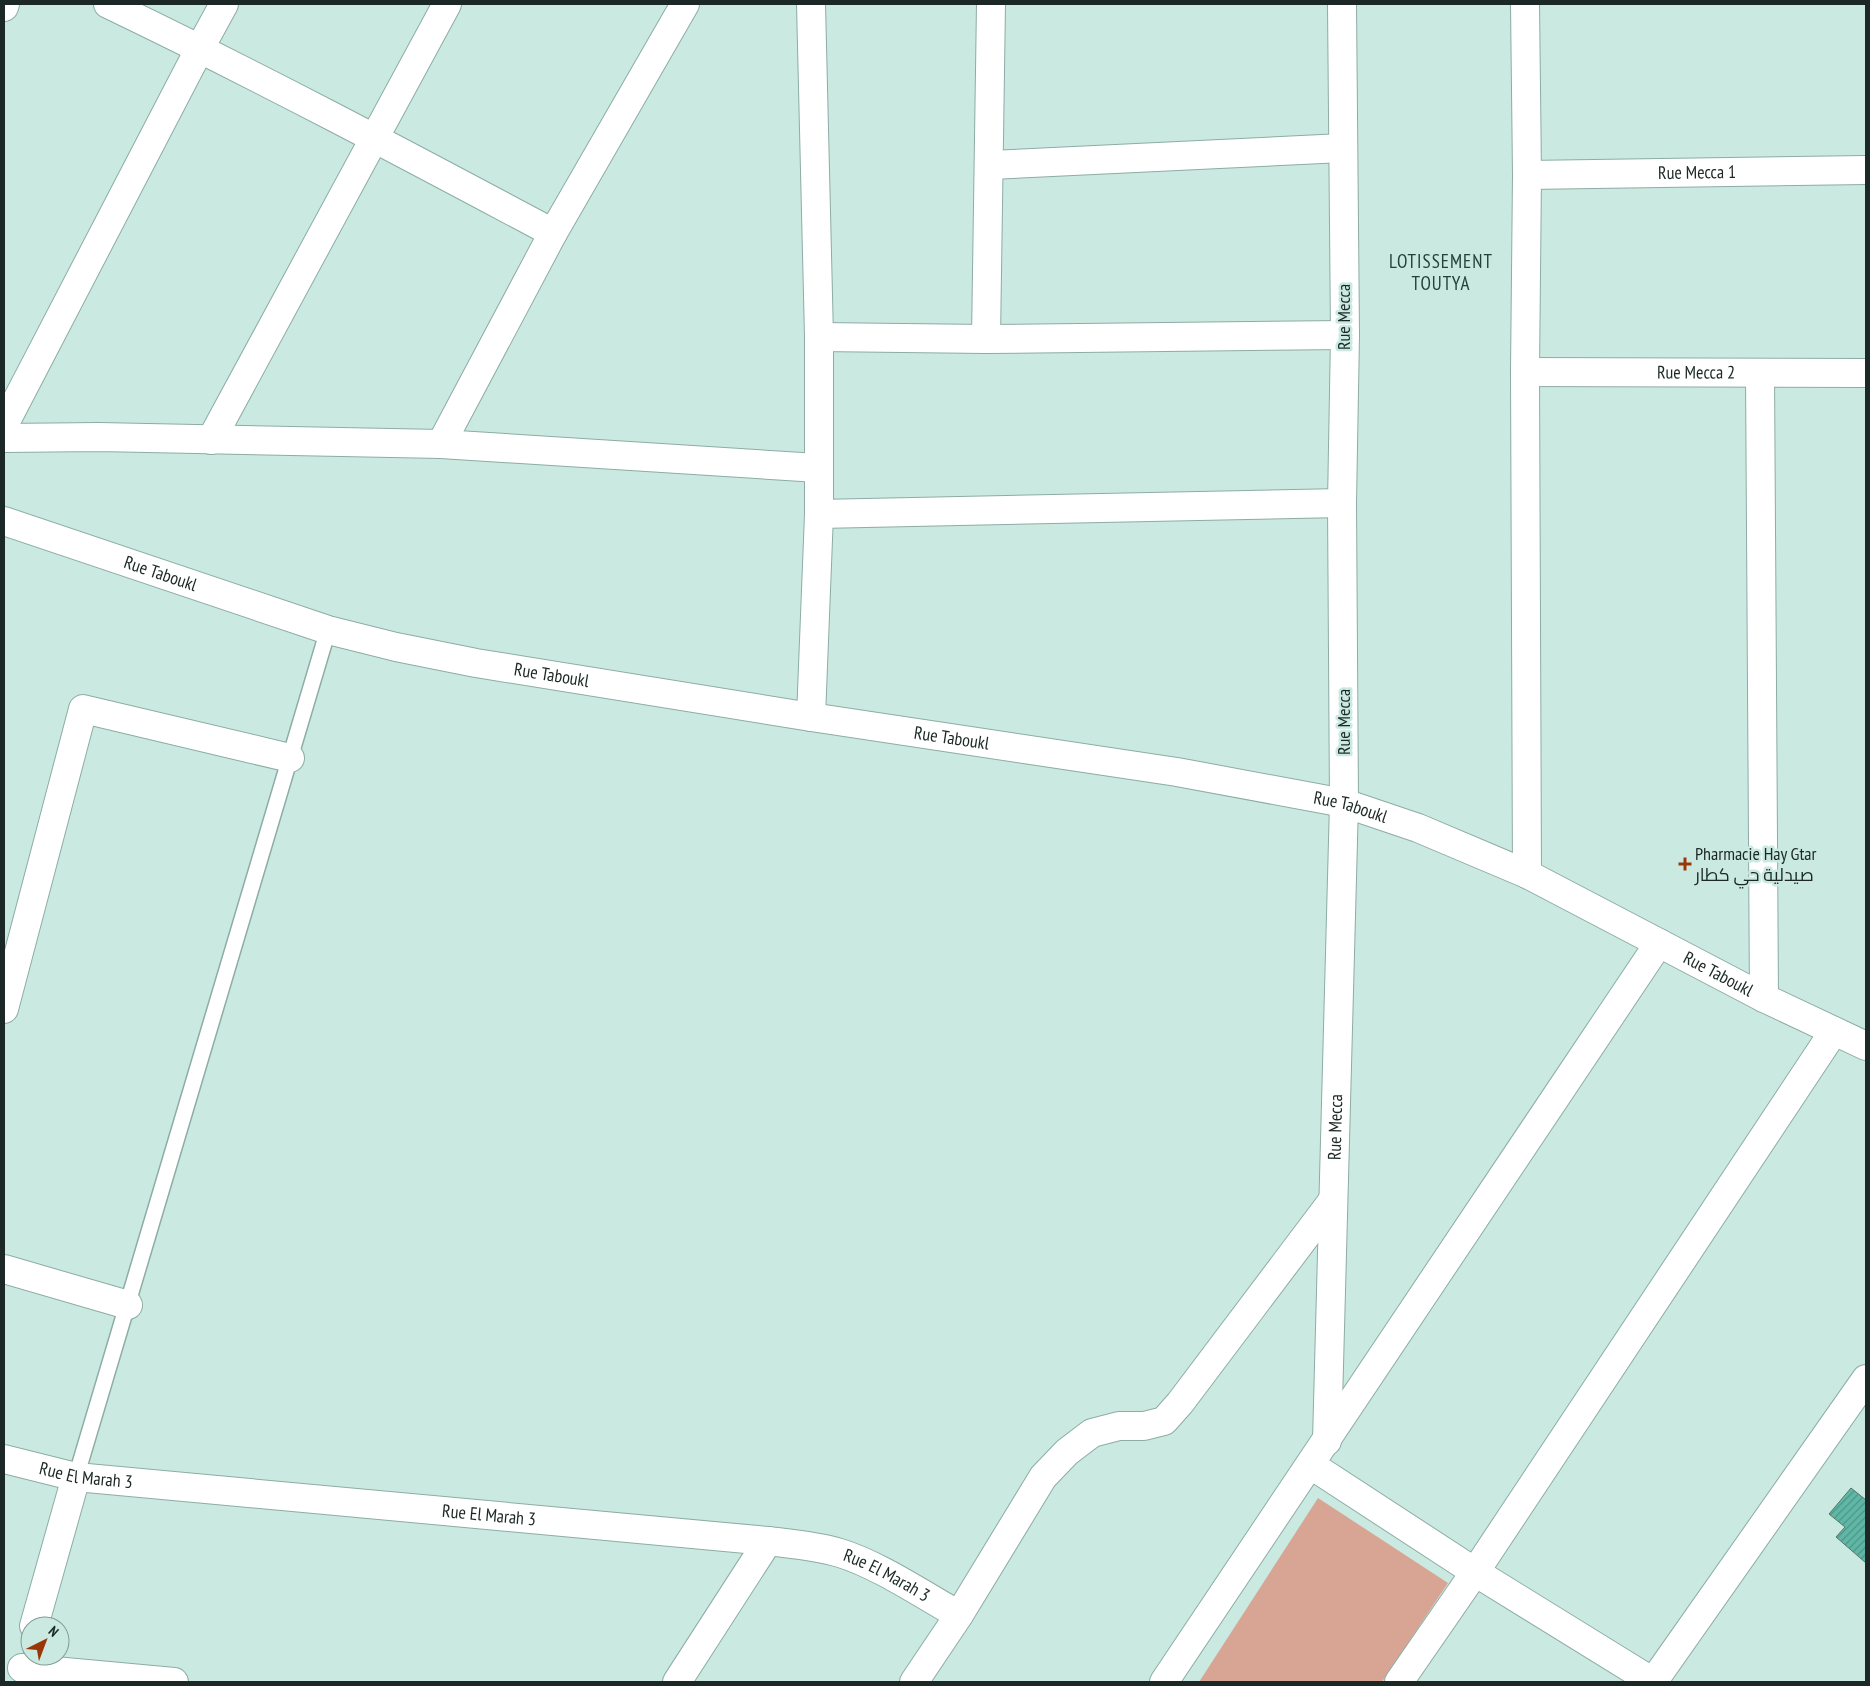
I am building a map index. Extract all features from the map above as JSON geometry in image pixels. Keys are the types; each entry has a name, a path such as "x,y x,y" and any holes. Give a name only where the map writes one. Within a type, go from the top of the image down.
{"street":[{"path":"108,4 200,48 553,232"},
{"path":"4,426 224,4"},
{"path":"211,440 447,4"},
{"path":"442,444 553,232 685,4"},
{"path":"811,4 819,337 819,514 811,717"},
{"path":"986,339 991,4"},
{"name":"Rue Mecca","path":"1327,1441 1344,803 1342,503 1345,335 1342,4"},
{"path":"1525,4 1527,175 1525,372 1527,874"},
{"path":"990,165 1343,148"},
{"name":"Rue Mecca 1","path":"1527,175 1866,170"},
{"path":"819,337 986,339 1345,335"},
{"name":"Rue Mecca 2","path":"1525,372 1866,373"},
{"path":"1760,373 1764,998"},
{"path":"4,438 99,437 442,444 818,468"},
{"path":"819,514 1342,503"},
{"name":"Rue Taboukl","path":"4,521 328,630 476,663 811,717 1177,772 1344,803 1418,828 1527,874 1764,998 1866,1046"},
{"path":"4,1009 83,708 290,758"},
{"path":"1164,1682 1659,943"},
{"path":"1399,1682 1475,1572 1834,1031"},
{"path":"914,1682 959,1615 1043,1477 1067,1452 1092,1433 1119,1426 1144,1426 1164,1421 1180,1403 1333,1200"},
{"path":"4,1269 128,1305"},
{"path":"1311,1465 1475,1572 1653,1682 1866,1379"},
{"name":"Rue El Marah 3","path":"4,1459 76,1477 768,1541 812,1547 840,1553 869,1564 959,1615"},
{"path":"37,1616 76,1477"},
{"path":"677,1682 768,1541"},
{"path":"20,1675 174,1682"}],"lane":[{"path":"76,1477 328,630"}],"shaded area":[{"path":"1318,1498 1448,1583 1382,1682 1199,1682"}],"building":[{"path":"1851,1488 1866,1500 1866,1563 1836,1537 1845,1527 1829,1514"}],"place":[{"name":"Pharmacie Hay Gtar صيدلية حي كطار","path":"1685,864"}],"district":[{"name":"LOTISSEMENT TOUTYA","path":"1441,272"}]}
